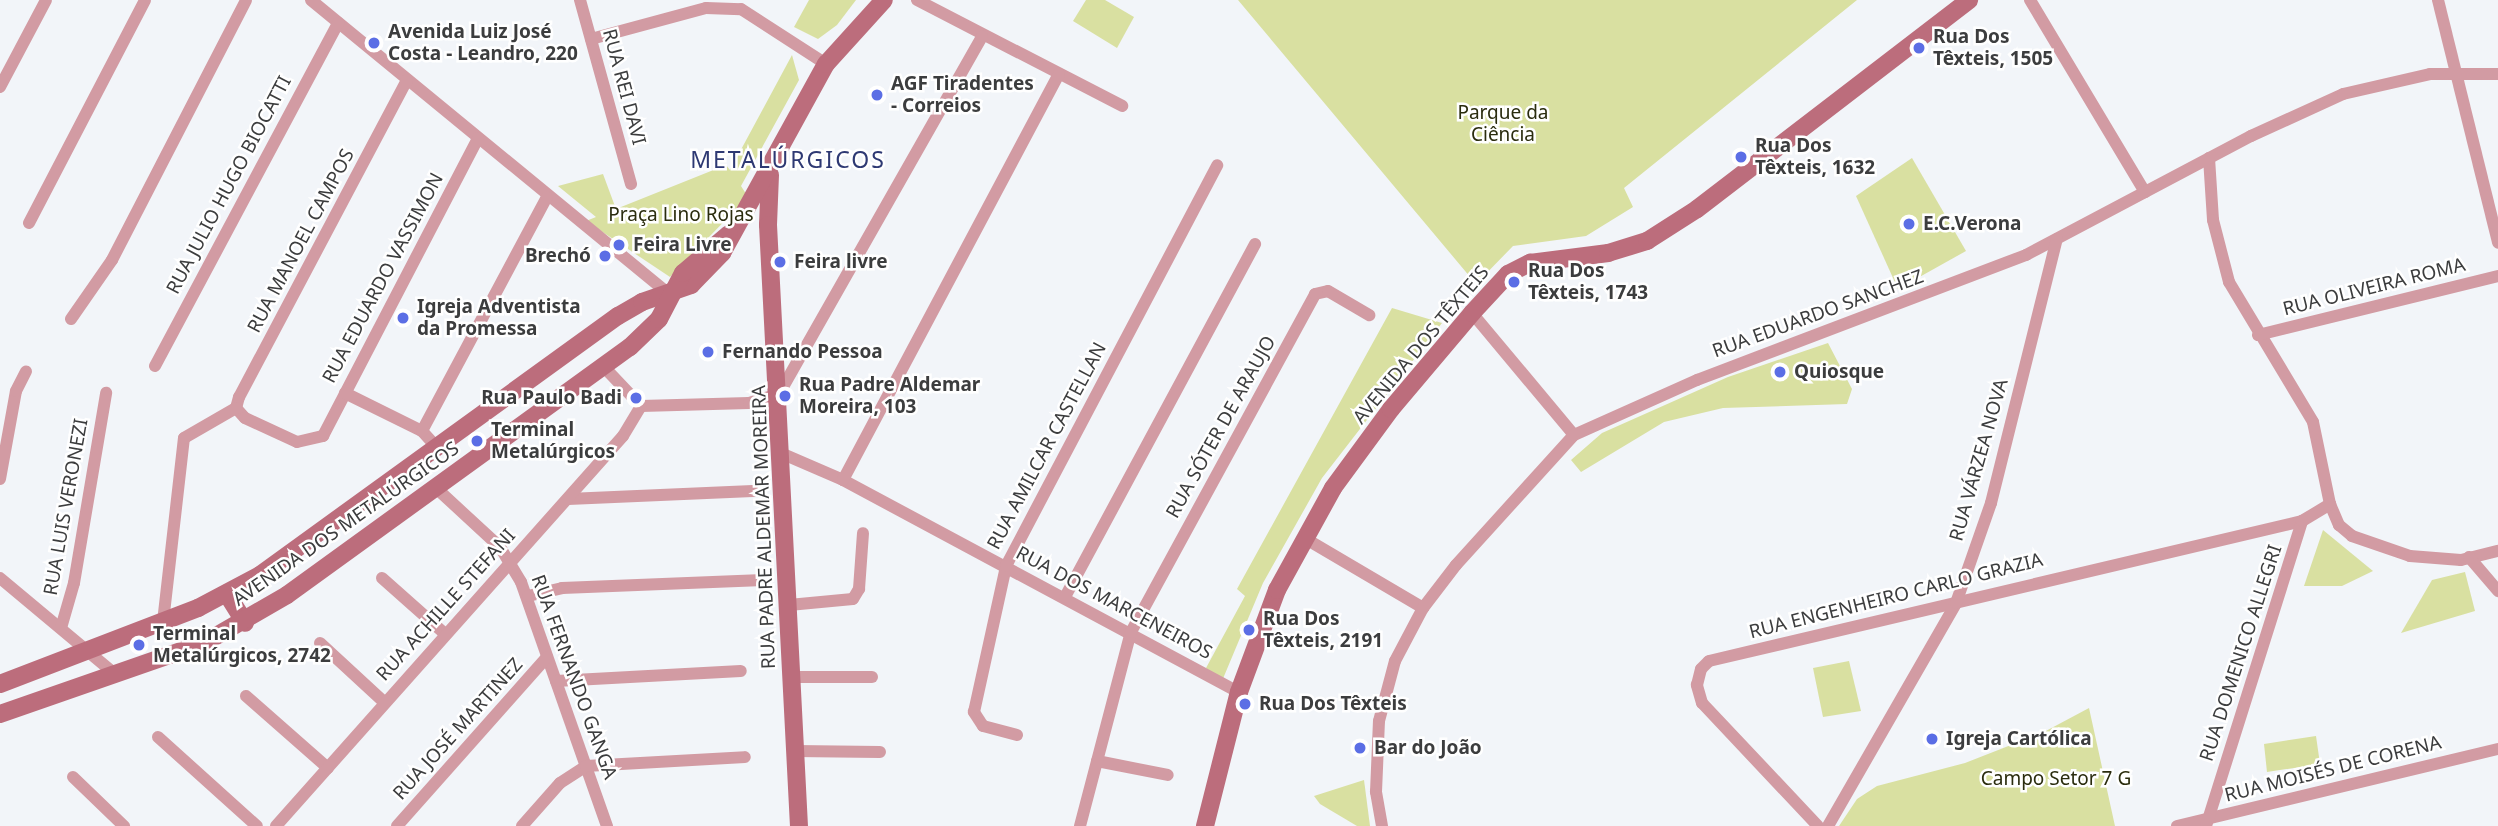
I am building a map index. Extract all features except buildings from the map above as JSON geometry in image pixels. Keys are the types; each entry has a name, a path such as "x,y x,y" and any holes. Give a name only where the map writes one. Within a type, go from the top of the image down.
{"main road":[{"name":"AVENIDA DOS METALÚRGICOS","path":"0,715 204,643 245,623 638,340 659,319 669,294 682,273 732,231 770,172 826,64 884,0"},
{"name":"AVENIDA DOS TÊXTEIS","path":"1205,826 1238,692 1277,590 1333,488 1391,409 1472,313 1508,275 1530,263 1608,253 1647,241 1697,209 1969,0"},
{"name":"RUA PADRE ALDEMAR MOREIRA","path":"770,172 768,225 783,454 799,826"},
{"path":"752,202 768,225"},
{"name":"AVENIDA DOS METALÚRGICOS","path":"0,684 90,652 227,594 309,542 618,316 642,302 669,294"},
{"path":"618,316 634,323 638,340"},
{"path":"227,594 245,623"}],"street":[{"path":"0,86 46,0"},
{"path":"29,223 145,0"},
{"path":"71,319 112,260 246,0"},
{"path":"311,0 547,197 669,294"},
{"name":"RUA REI DAVI","path":"580,0 631,184"},
{"path":"685,13 697,0"},
{"path":"917,0 982,37 1122,106"},
{"path":"2030,0 2145,192"},
{"path":"2438,0 2498,243"},
{"path":"591,39 685,13 739,5 826,64"},
{"name":"RUA JULIO HUGO BIOCATTI","path":"155,366 338,23"},
{"path":"604,367 641,406 749,403 779,394 982,37"},
{"name":"RUA EDUARDO SANCHEZ","path":"1382,826 1376,792 1379,721 1395,661 1423,608 1574,435 1697,380 1979,275 2057,239 2209,158 2343,94 2383,82 2455,72 2498,74"},
{"path":"843,480 1059,74"},
{"name":"RUA MANOEL CAMPOS","path":"241,413 407,80"},
{"name":"RUA EDUARDO VASSIMON","path":"241,413 297,442 323,436 478,138"},
{"path":"2209,158 2218,252 2229,282 2258,335 2313,422 2330,504 2339,525 2352,536 2410,556 2441,560 2498,551"},
{"name":"RUA AMILCAR CASTELLAN","path":"1017,735 983,726 974,712 1006,566 1217,165"},
{"path":"422,431 547,197"},
{"name":"RUA VÁRZEA NOVA","path":"1828,826 1956,603 1991,503 2057,239"},
{"path":"1065,597 1255,244"},
{"name":"RUA OLIVEIRA ROMA","path":"2258,335 2498,276"},
{"name":"RUA SÓTER DE ARAUJO","path":"1080,826 1131,632 1315,295 1328,291 1369,315"},
{"path":"1472,313 1574,435"},
{"path":"0,479 16,391 26,371"},
{"name":"RUA LUIS VERONEZI","path":"61,628 74,583 106,393"},
{"path":"345,393 422,431 438,449"},
{"name":"RUA ACHILLE STEFANI","path":"276,826 568,499 631,426 641,406"},
{"path":"163,622 182,448 187,434 241,413"},
{"name":"RUA DOS MARCENEIROS","path":"783,454 843,480 1131,632 1238,692"},
{"name":"RUA FERNANDO GANGA","path":"436,488 500,547 528,596 607,826"},
{"path":"568,499 753,491"},
{"path":"2302,521 2330,504"},
{"name":"RUA ENGENHEIRO CARLO GRAZIA","path":"1818,826 1702,703 1697,685 1701,669 1709,661 2302,521"},
{"name":"RUA DOMENICO ALLEGRI","path":"2208,822 2302,521"},
{"path":"789,606 853,599 859,589 863,533"},
{"path":"1306,539 1423,608"},
{"path":"2469,557 2498,590"},
{"path":"382,578 445,634"},
{"path":"0,579 115,674"},
{"path":"528,596 562,588 757,580"},
{"path":"320,643 384,702"},
{"name":"RUA JOSÉ MARTINEZ","path":"397,826 547,657"},
{"path":"556,681 741,671"},
{"path":"791,677 872,677"},
{"path":"246,696 328,768"},
{"path":"159,737 257,826"},
{"name":"RUA MOISÉS DE CORENA","path":"2177,826 2208,822 2498,749"},
{"path":"795,751 880,752"},
{"path":"522,826 560,783 586,766 745,757"},
{"path":"1097,761 1168,775"},
{"path":"73,777 124,826"}],"green space":[{"path":"809,0 856,0 837,25 818,39 794,27"},
{"path":"1086,0 1105,0 1134,17 1117,48 1073,21"},
{"name":"Parque da Ciência","path":"1238,0 1857,0 1624,188 1633,207 1586,236 1513,246 1476,284"},
{"name":"Praça Lino Rojas","path":"792,55 799,80 741,186 748,197 670,277 586,221 596,217 558,186 603,174 616,209 726,165 730,170"},
{"name":"E.C.Verona","path":"1912,158 1966,251 1898,289 1856,196"},
{"path":"1392,308 1442,323 1322,478 1263,583 1222,681 1206,668 1245,596 1237,589"},
{"path":"1828,343 1852,389 1847,404 1723,408 1664,422 1581,472 1571,460 1602,433 1728,377"},
{"path":"2323,530 2373,571 2342,586 2304,586"},
{"path":"2465,572 2475,611 2401,633 2432,580"},
{"path":"1849,661 1861,711 1823,717 1813,668"},
{"name":"Campo Setor 7 G","path":"2089,708 2115,826 1839,826 1857,799 1877,786 1965,763 2044,732"},
{"path":"2316,736 2320,764 2267,772 2264,744"},
{"path":"1364,780 1370,826 1357,826 1320,804 1314,796"}],"place":[{"name":"Avenida Luiz José Costa - Leandro, 220","path":"374,43"},
{"name":"Rua Dos Têxteis, 1505","path":"1919,48"},
{"name":"AGF Tiradentes - Correios","path":"877,95"},
{"name":"Rua Dos Têxteis, 1632","path":"1741,157"},
{"name":"E.C.Verona","path":"1909,224"},
{"name":"Feira Livre","path":"619,245"},
{"name":"Brechó","path":"605,256"},
{"name":"Feira livre","path":"780,262"},
{"name":"Rua Dos Têxteis, 1743","path":"1514,282"},
{"name":"Igreja Adventista da Promessa","path":"403,318"},
{"name":"Fernando Pessoa","path":"708,352"},
{"name":"Quiosque","path":"1780,372"},
{"name":"Rua Padre Aldemar Moreira, 103","path":"785,396"},
{"name":"Rua Paulo Badi","path":"636,398"},
{"name":"Terminal Metalúrgicos","path":"477,441"},
{"name":"Rua Dos Têxteis, 2191","path":"1249,630"},
{"name":"Terminal Metalúrgicos, 2742","path":"139,645"},
{"name":"Rua Dos Têxteis","path":"1245,704"},
{"name":"Igreja Cartólica","path":"1932,739"},
{"name":"Bar do João","path":"1360,748"}],"district":[{"name":"METALÚRGICOS","path":"788,159"}]}
